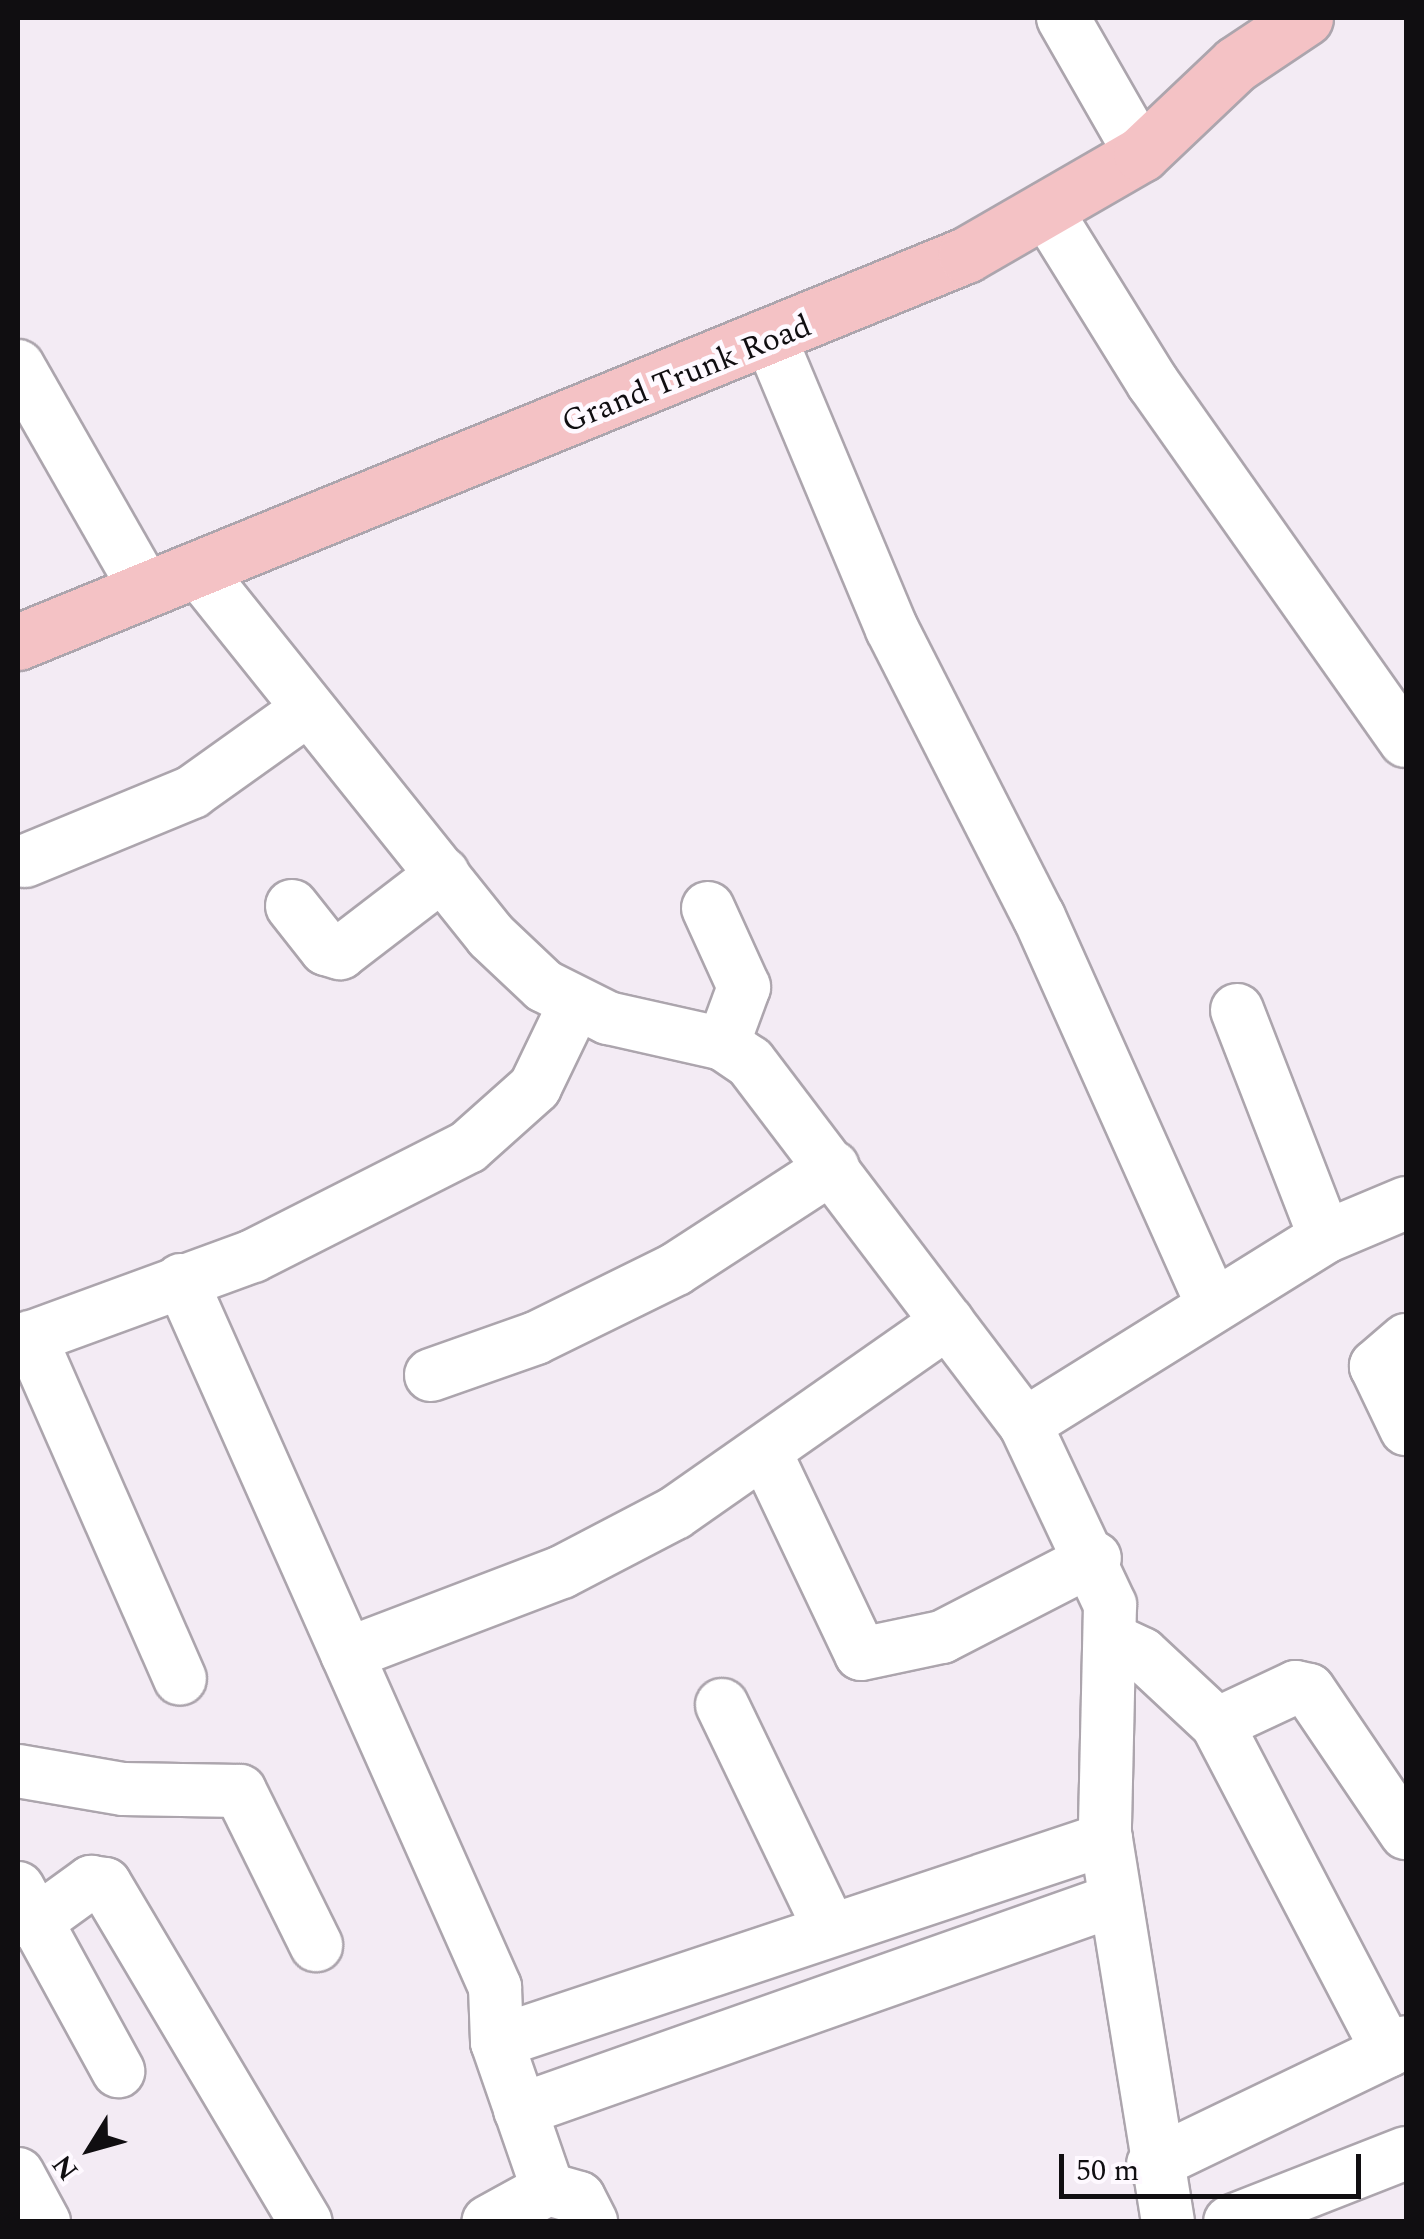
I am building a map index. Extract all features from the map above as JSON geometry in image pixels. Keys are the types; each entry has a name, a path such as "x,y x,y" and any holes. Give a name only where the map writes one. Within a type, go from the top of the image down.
{"main road":[{"name":"Grand Trunk Road","path":"18,642 772,340 949,264 1141,154 1236,64 1306,18"}],"street":[{"path":"1063,18 1141,154"},
{"path":"1044,208 1186,432 1406,742"},
{"path":"772,340 892,630 1039,917 1212,1304"},
{"path":"18,366 146,590"},
{"path":"197,569 492,936 575,1004 723,1044 766,1078 1025,1424 1095,1558 1110,1639 1106,1839 1153,2164 1168,2222"},
{"path":"25,860 192,792 307,710"},
{"path":"292,906 326,949 340,953 443,874"},
{"path":"708,908 744,987 723,1044"},
{"path":"180,1678 24,1340 254,1256 468,1146 535,1087 575,1004"},
{"path":"1237,1010 1326,1237"},
{"path":"431,1376 536,1338 676,1270 833,1167"},
{"path":"1025,1424 1212,1304 1326,1237 1406,1203"},
{"path":"181,1280 495,1987 498,2042 548,2189"},
{"path":"348,1654 562,1572 767,1456 948,1322"},
{"path":"1406,1340 1376,1366 1406,1429"},
{"path":"767,1456 861,1654 942,1637 1095,1558"},
{"path":"1110,1639 1142,1654 1218,1724 1397,2046 1153,2164"},
{"path":"1218,1724 1296,1687 1309,1690 1406,1833"},
{"path":"722,1705 829,1927"},
{"path":"18,1771 123,1788 240,1791 316,1945"},
{"path":"498,2042 829,1927 1106,1839"},
{"path":"118,2071 25,1906 92,1882 105,1884 306,2222"},
{"path":"520,2110 1115,1900"},
{"path":"1230,2222 1406,2153"},
{"path":"18,2174 44,2222"},
{"path":"488,2222 548,2189 579,2198 591,2222"}]}
